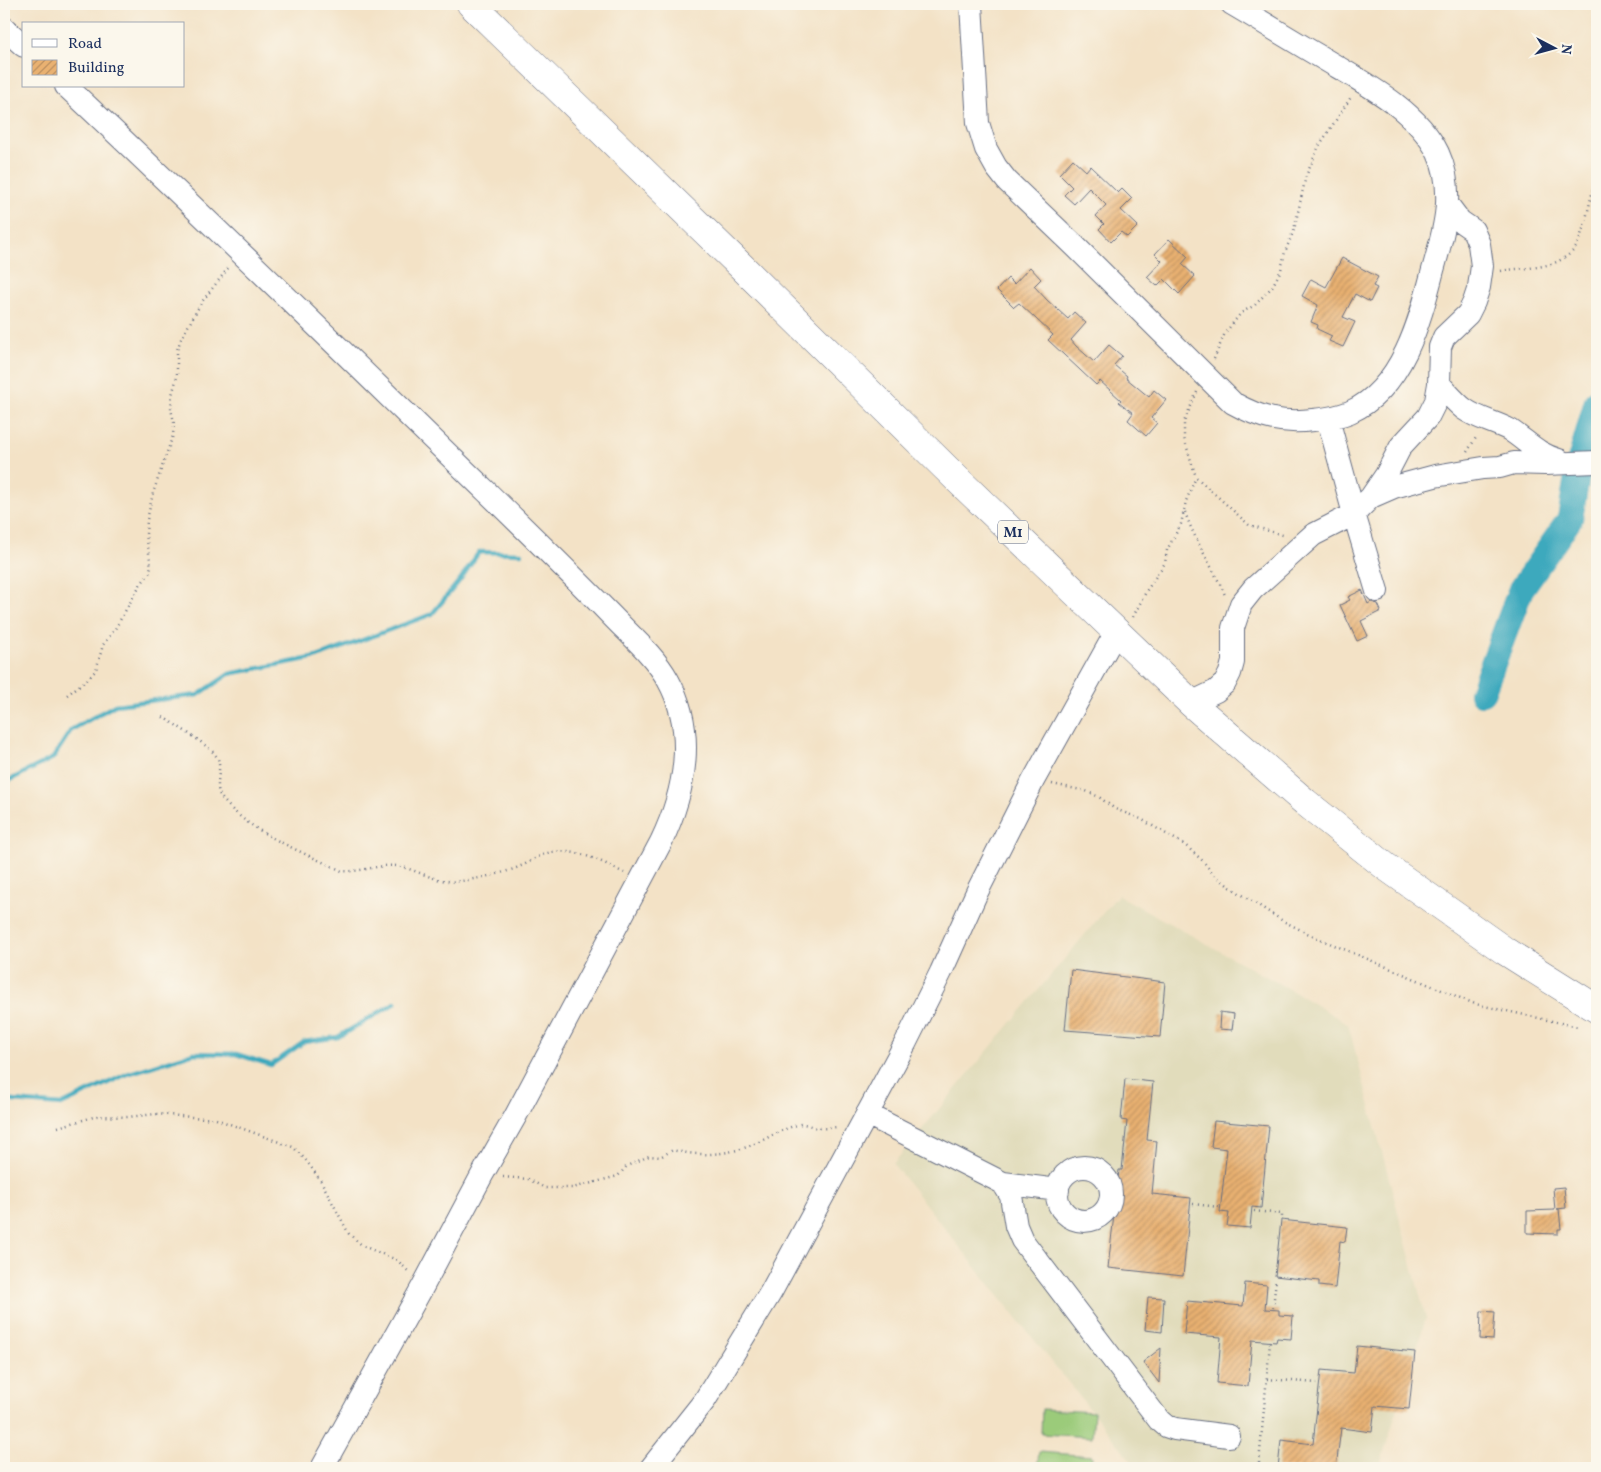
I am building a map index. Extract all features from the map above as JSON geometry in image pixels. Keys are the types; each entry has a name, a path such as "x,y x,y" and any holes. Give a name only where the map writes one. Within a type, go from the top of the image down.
{"highway":[{"name":"M1","path":"471,4 1191,703 1305,802 1385,866 1588,1008"}],"street":[{"path":"971,4 978,123 986,149 1007,182 1076,247 1233,403 1259,416 1284,421 1303,422 1328,419 1350,412 1368,400 1394,373 1410,344 1429,285 1446,220 1448,205 1444,168 1427,136 1414,120 1398,107 1362,82 1232,4"},
{"path":"4,28 22,44"},
{"path":"68,88 570,573 656,662 665,675 678,704 683,726 684,774 672,820 515,1117 322,1468"},
{"path":"1191,703 1216,691 1225,683 1233,662 1233,628 1241,604 1252,588 1312,535 1354,514 1371,497 1386,476 1402,446 1428,417 1436,401 1439,384 1440,348 1444,337 1468,314 1480,286 1482,266 1479,244 1472,230 1460,221 1448,205"},
{"path":"1439,384 1464,409 1497,423 1537,451 1558,460 1588,463"},
{"path":"1328,419 1377,591"},
{"path":"1371,497 1394,488 1455,472 1500,467 1514,463 1588,463"},
{"path":"651,1468 706,1400 771,1292 909,1036 941,972 977,892 1033,781 1120,636"},
{"path":"863,1122 1004,1183 1058,1190"},
{"path":"1004,1183 1011,1196 1016,1226 1022,1240 1159,1420 1166,1426 1229,1436"}],"path":[{"path":"1312,535 1290,536 1249,525 1196,477 1184,438 1184,422 1225,333 1241,313 1255,305 1272,287 1281,270 1285,252 1294,230 1306,176 1319,146 1362,82"},
{"path":"1480,286 1494,273 1513,268 1547,265 1564,258 1575,248 1582,231 1597,172"},
{"path":"67,695 88,679 96,670 103,645 116,629 140,585 149,574 151,566 146,534 147,520 153,493 173,436 172,395 178,377 177,350 180,339 201,303 241,253"},
{"path":"1455,472 1474,440 1485,429 1497,423"},
{"path":"1120,636 1165,563 1167,550 1181,524 1186,501 1196,477"},
{"path":"1185,512 1192,531 1218,578 1225,596"},
{"path":"164,717 211,750 218,760 220,795 233,811 264,833 342,871 349,872 385,866 401,867 448,882 462,881 509,870 550,852 568,852 584,854 640,882"},
{"path":"1033,781 1086,791 1099,797 1115,809 1140,819 1184,845 1203,860 1213,874 1283,922 1475,1004 1588,1008"},
{"path":"58,1128 97,1116 127,1118 156,1114 216,1119 293,1147 305,1159 320,1181 349,1234 363,1246 397,1260 423,1286"},
{"path":"482,1175 528,1179 545,1188 573,1188 618,1176 627,1166 649,1156 660,1157 673,1150 686,1154 717,1154 753,1145 774,1133 803,1124 821,1129 863,1122"},
{"path":"1193,1204 1219,1206"},
{"path":"1254,1211 1282,1214 1282,1218"},
{"path":"1273,1308 1276,1279"},
{"path":"1259,1463 1270,1343"},
{"path":"1267,1379 1317,1383"}],"shaded area":[{"path":"1118,895 1348,1024 1426,1318 1379,1468 1137,1468 893,1164"}],"green space":[{"path":"1042,1409 1094,1412 1092,1437 1041,1434"},
{"path":"1039,1452 1092,1456 1091,1468 1037,1468"}],"building":[{"path":"1073,159 1086,171 1090,166 1118,193 1122,189 1132,199 1121,210 1138,226 1127,237 1121,232 1111,242 1099,229 1104,224 1096,216 1106,205 1089,188 1074,204 1064,195 1072,187 1059,174"},
{"path":"1169,239 1188,257 1182,264 1195,276 1179,294 1164,279 1157,286 1147,277 1162,261 1155,254"},
{"path":"1342,258 1378,277 1373,286 1377,288 1370,302 1355,294 1343,317 1355,322 1343,347 1329,341 1332,336 1317,329 1318,325 1311,322 1318,305 1302,296 1311,279 1326,287"},
{"path":"1030,267 1041,279 1034,286 1047,300 1068,319 1074,312 1086,323 1071,340 1076,346 1094,362 1109,345 1122,356 1114,365 1127,376 1126,378 1149,397 1154,390 1166,400 1151,418 1157,423 1146,436 1128,420 1133,413 1119,402 1121,400 1100,381 1096,385 1048,340 1053,335 1019,303 1014,307 997,290 1008,278 1014,284"},
{"path":"1362,590 1368,604 1371,602 1378,604 1381,611 1361,621 1368,636 1357,641 1340,605 1350,600 1348,597"},
{"path":"1071,970 1165,982 1160,1037 1065,1030"},
{"path":"1220,1012 1234,1014 1232,1030 1219,1029"},
{"path":"1125,1079 1153,1082 1147,1140 1157,1141 1152,1194 1191,1198 1183,1276 1108,1268 1119,1170 1122,1170 1127,1121 1121,1120"},
{"path":"1214,1121 1269,1126 1261,1208 1252,1207 1250,1228 1227,1226 1229,1213 1220,1212 1227,1149 1211,1147"},
{"path":"1564,1187 1566,1208 1557,1209 1559,1209 1561,1229 1558,1229 1558,1234 1527,1233 1527,1211 1555,1210 1553,1188"},
{"path":"1281,1220 1347,1227 1345,1242 1340,1241 1335,1288 1319,1286 1319,1281 1275,1276"},
{"path":"1245,1283 1267,1285 1265,1309 1279,1310 1279,1315 1293,1316 1291,1339 1277,1338 1276,1342 1252,1340 1248,1386 1217,1383 1221,1337 1184,1334 1187,1301 1243,1306"},
{"path":"1148,1297 1164,1298 1162,1332 1145,1330"},
{"path":"1481,1311 1495,1312 1493,1340 1480,1339"},
{"path":"1357,1346 1415,1352 1409,1409 1375,1406 1372,1432 1341,1428 1336,1468 1278,1468 1281,1440 1313,1444 1321,1370 1354,1373"},
{"path":"1161,1348 1159,1383 1143,1362"}],"waterway":[{"path":"1482,693 1521,589 1570,519 1579,464 1597,401"},
{"path":"4,783 53,758 71,730 115,705 198,695 229,674 317,657 432,614 460,580 479,552 521,553"},
{"path":"4,1098 14,1101 61,1105 127,1074 194,1053 236,1054 271,1065 304,1042 338,1037 395,1003"}]}
